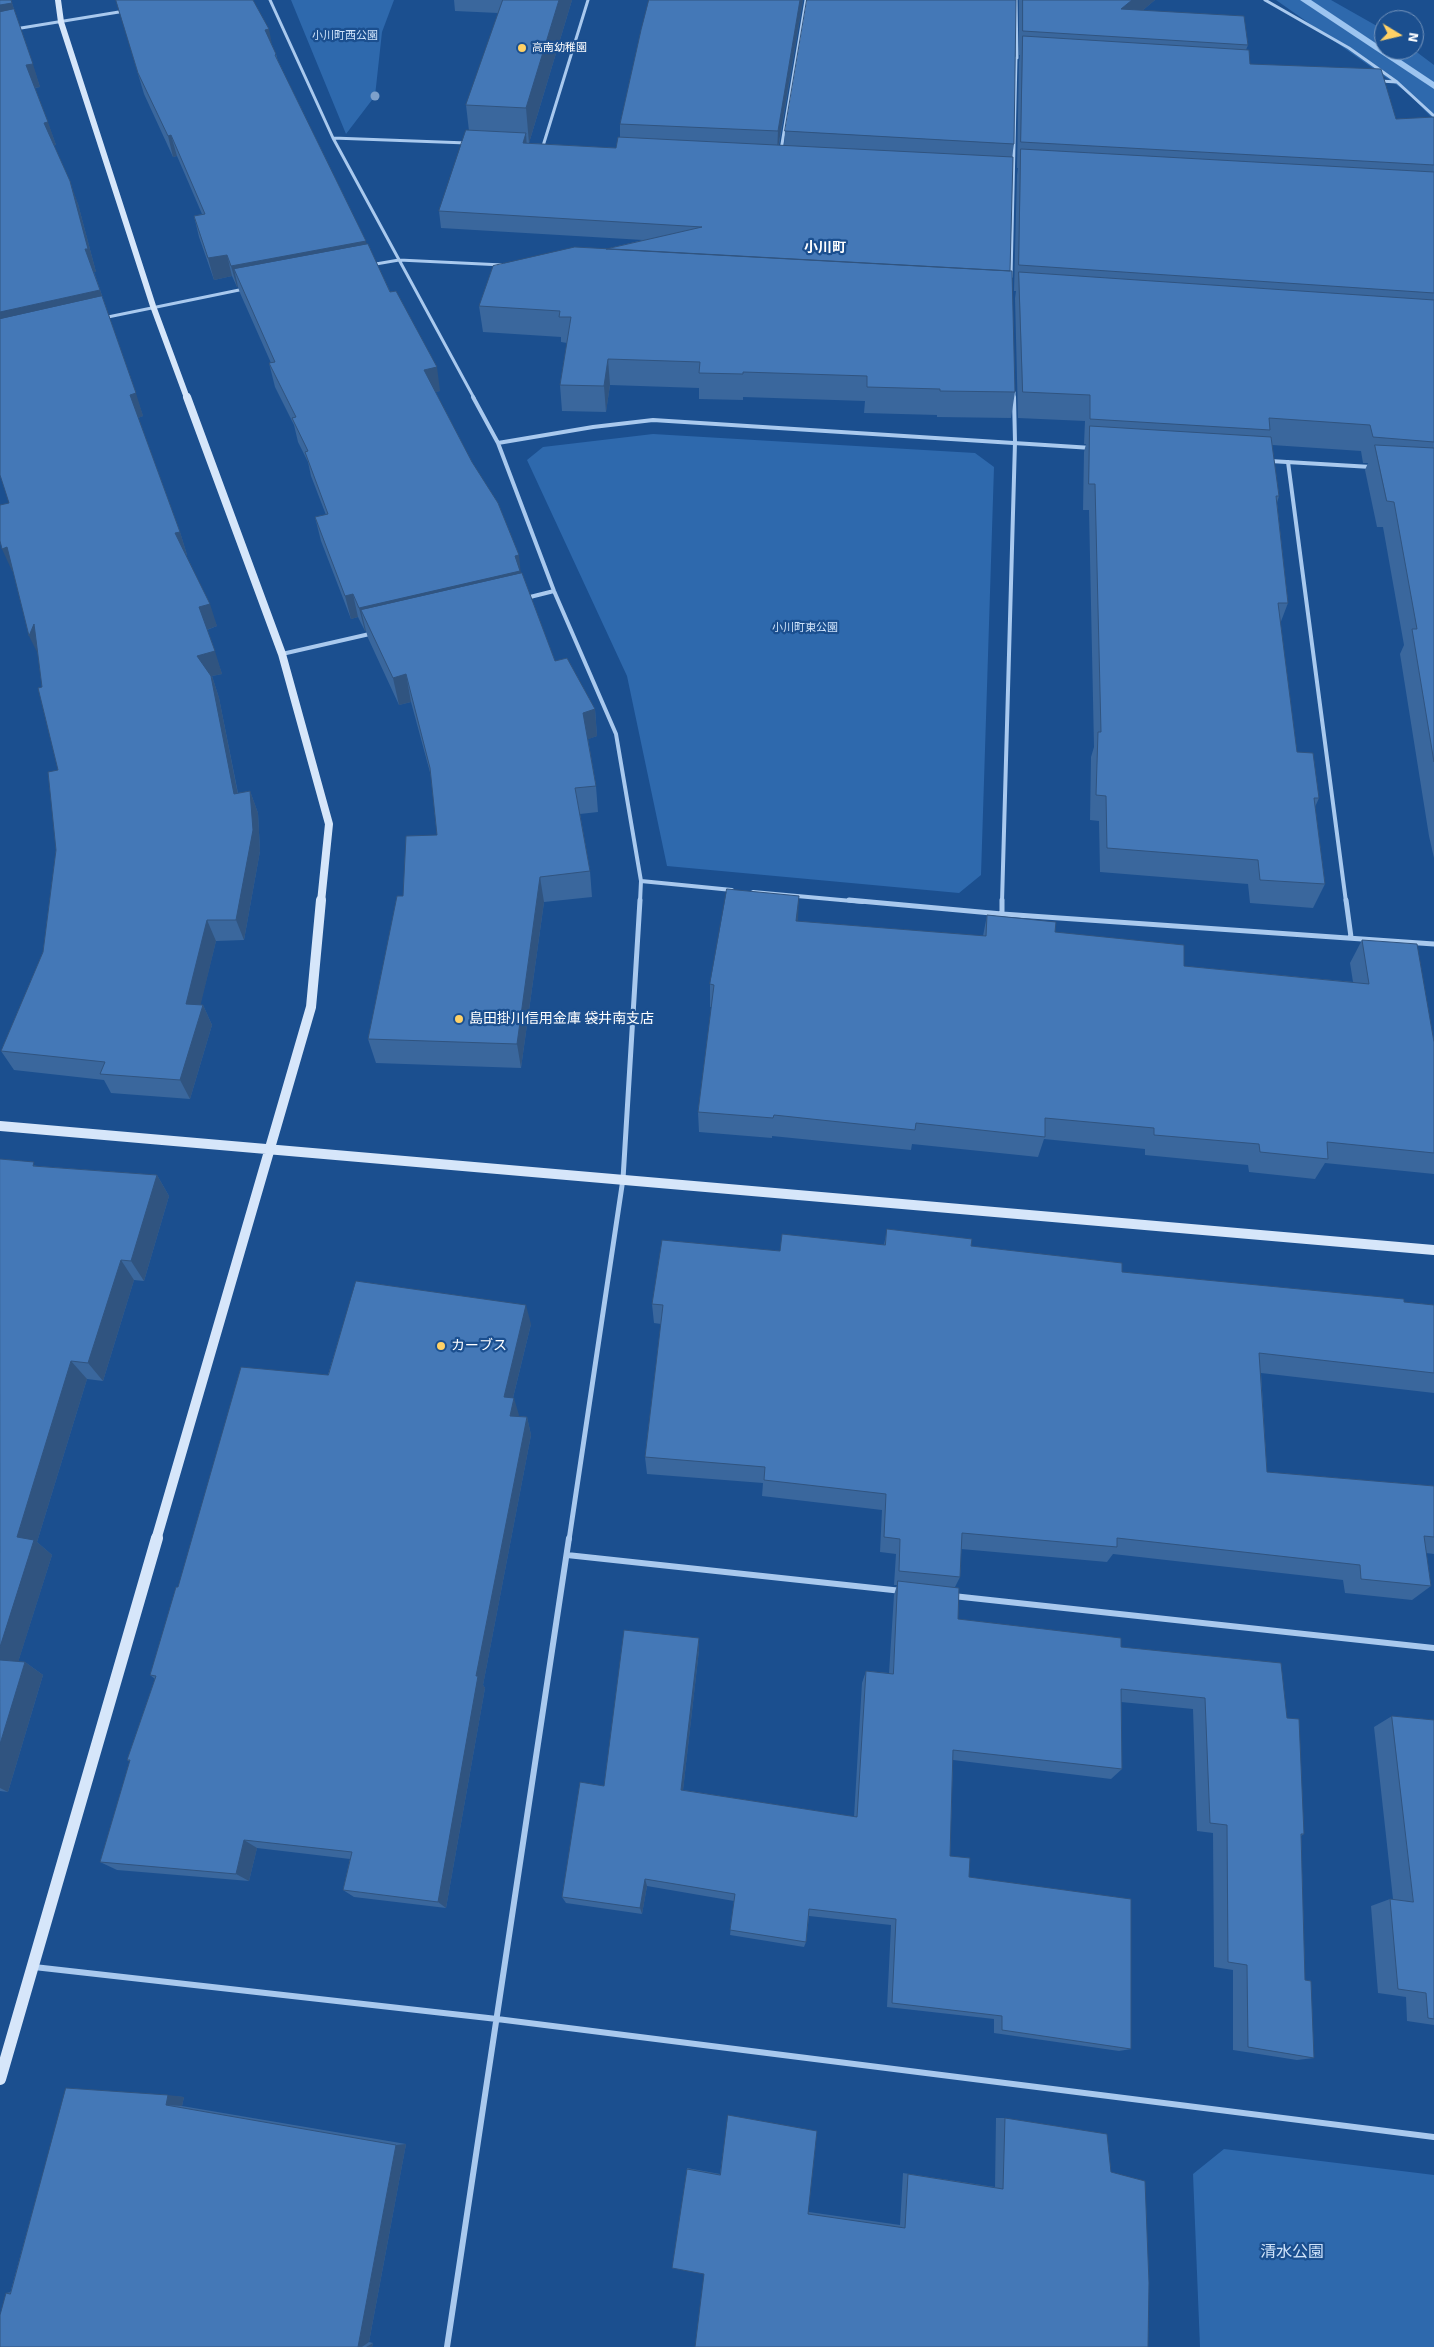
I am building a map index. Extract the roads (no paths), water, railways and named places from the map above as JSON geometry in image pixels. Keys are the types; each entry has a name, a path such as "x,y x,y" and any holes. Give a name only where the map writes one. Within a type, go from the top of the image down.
{"street":[{"path":"0,2079 311,1007 329,824 282,654 153,306 61,22 58,0"},
{"path":"270,0 333,138 498,443 554,591 616,734 641,882 623,1179 447,2347"},
{"path":"543,146 588,0"},
{"path":"780,158 806,0"},
{"path":"1011,284 1016,0"},
{"path":"1266,0 1349,48 1397,82 1434,116"},
{"path":"9,30 127,11"},
{"path":"1016,58 1026,59"},
{"path":"1377,81 1397,82"},
{"path":"333,138 476,143"},
{"path":"533,146 553,146"},
{"path":"1004,171 1014,171"},
{"path":"361,267 399,260 508,266"},
{"path":"96,319 248,288"},
{"path":"1002,914 1015,442 1014,383"},
{"path":"498,443 592,427 653,420 1093,448"},
{"path":"1269,461 1376,467"},
{"path":"1288,462 1351,937"},
{"path":"515,600 554,591"},
{"path":"282,654 379,632"},
{"path":"641,882 738,890"},
{"path":"748,891 1002,914 1434,944"},
{"path":"0,1126 1434,1250"},
{"path":"567,1555 912,1592"},
{"path":"941,1595 1434,1648"},
{"path":"34,1967 497,2020 1434,2137"}],"waterway":[{"path":"1305,0 1434,86"}],"place":[{"name":"高南幼稚園","path":"522,48"},
{"name":"島田掛川信用金庫 袋井南支店","path":"459,1019"},
{"name":"カーブス","path":"441,1346"}],"district":[{"name":"小川町","path":"825,248"}],"park label":[{"name":"小川町西公園","path":"345,36"},
{"name":"小川町東公園","path":"805,628"},
{"name":"清水公園","path":"1292,2253"}]}
